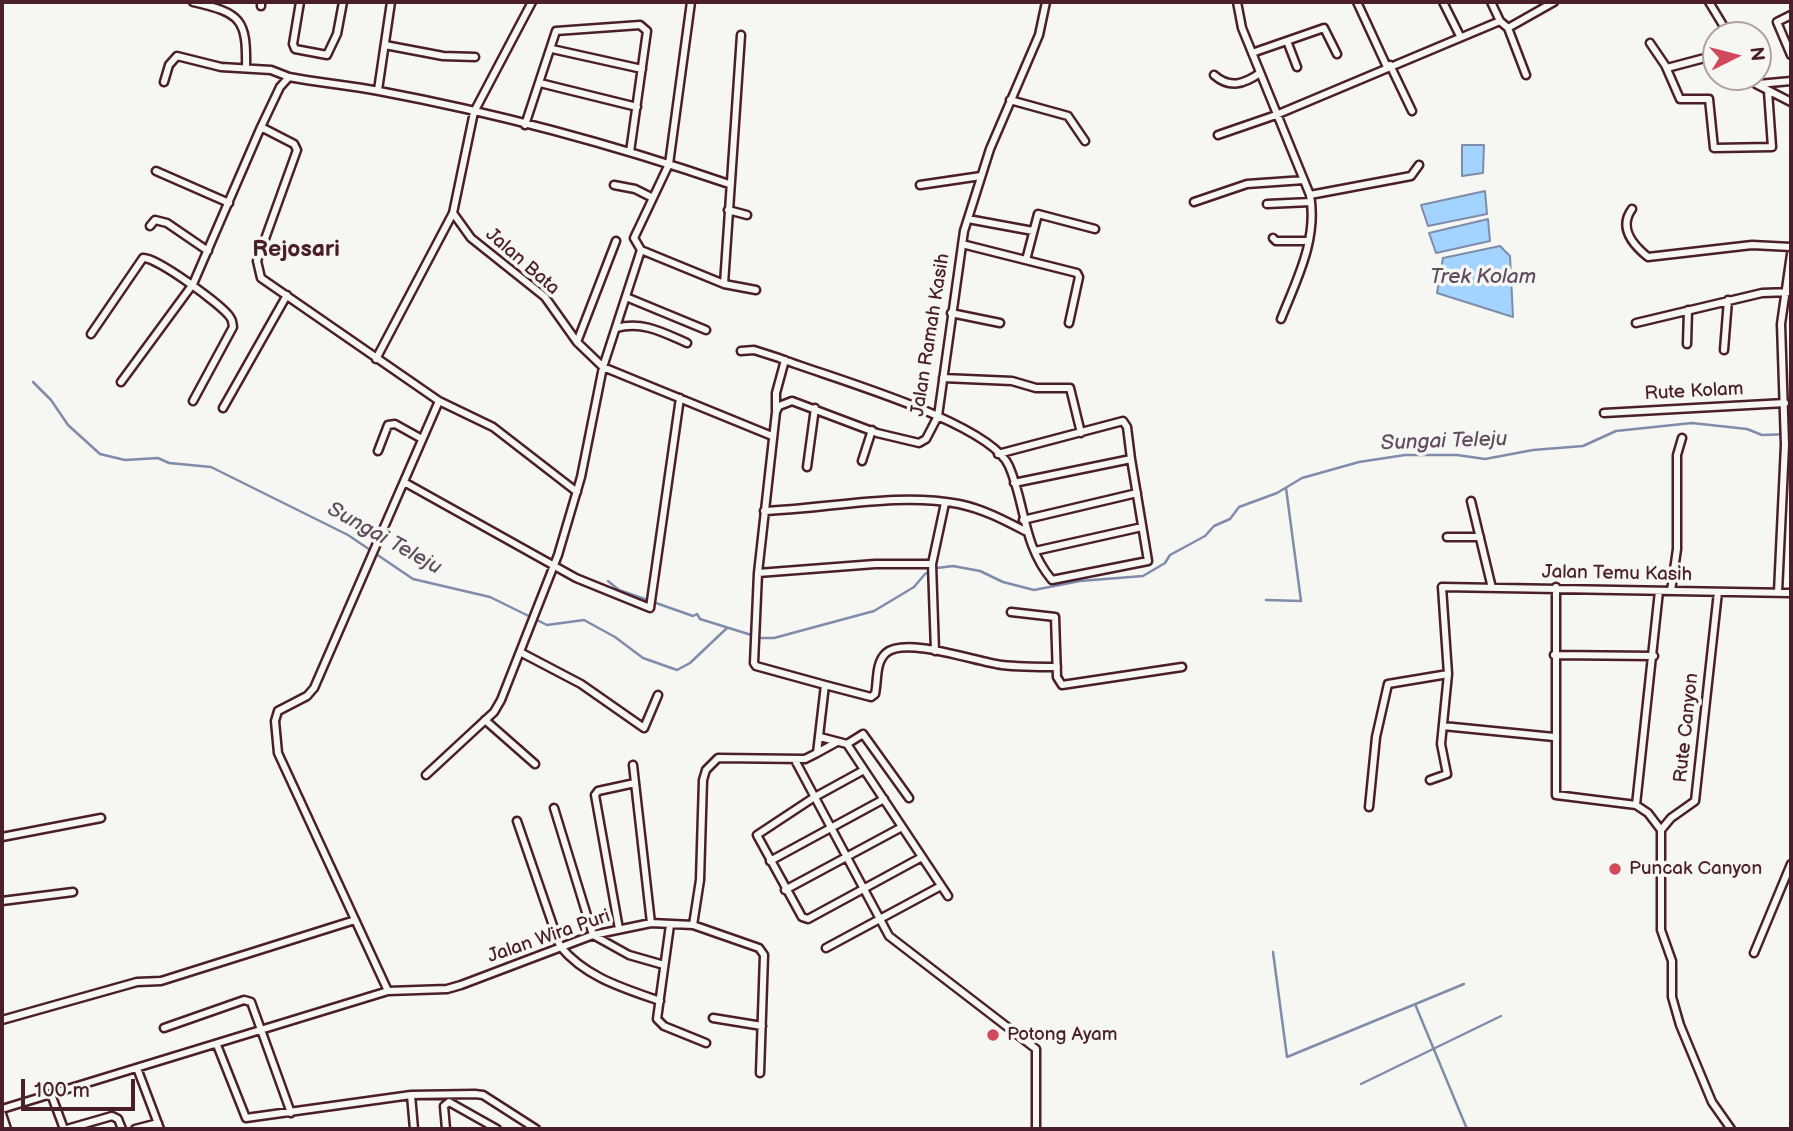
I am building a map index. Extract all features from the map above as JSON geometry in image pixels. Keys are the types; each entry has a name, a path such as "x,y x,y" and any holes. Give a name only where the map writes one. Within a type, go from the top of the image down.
{"street":[{"path":"193,2 221,8 240,20 248,42 246,68"},
{"path":"300,2 293,44 295,49 327,55 337,34 343,2"},
{"path":"379,90 391,2"},
{"path":"376,359 453,213 474,112 532,2"},
{"path":"691,2 669,164 634,238 641,250 724,284 756,290"},
{"name":"Jalan Ramah Kasih","path":"776,412 779,406 792,401 872,430 919,443 926,439 938,416 951,313 968,219 1010,100 1039,35 1046,2"},
{"path":"1237,2 1242,28 1310,198 1307,254 1281,319"},
{"path":"1357,2 1412,111"},
{"path":"1443,2 1460,36"},
{"path":"1491,2 1500,21 1508,28 1526,75"},
{"path":"1508,28 1554,2"},
{"path":"1709,2 1721,21"},
{"path":"1791,15 1777,22 1791,55"},
{"path":"1218,135 1276,115 1500,21"},
{"path":"525,125 556,30 640,26 647,31 630,152"},
{"path":"1252,53 1324,28 1337,54"},
{"path":"724,284 741,35"},
{"path":"1287,41 1297,67"},
{"path":"1650,43 1666,67 1680,99 1709,99 1714,148 1772,147 1768,91 1791,102"},
{"path":"385,45 443,56 475,57"},
{"path":"552,49 642,69"},
{"path":"164,82 175,56 220,67 271,70 289,77 379,90 474,112 630,152 729,184"},
{"path":"1666,67 1672,68 1702,58"},
{"path":"1214,75 1225,84 1233,85 1260,72"},
{"path":"121,382 191,286 261,127 280,87 289,77"},
{"path":"1772,80 1791,81"},
{"path":"540,83 637,107"},
{"path":"1010,100 1068,116 1085,141"},
{"path":"261,127 294,145 297,150 257,261 261,278 439,401 493,427 577,492"},
{"path":"1267,204 1310,198 1411,176 1419,165"},
{"path":"156,171 229,203"},
{"path":"920,185 981,176"},
{"path":"1194,202 1247,184 1304,180"},
{"path":"614,185 635,189 653,198"},
{"path":"1632,209 1627,216 1627,233 1635,246 1648,257 1752,245 1791,247"},
{"path":"728,210 747,215"},
{"name":"Jalan Bata","path":"453,213 471,238 545,297 578,342 603,367 772,436"},
{"path":"1026,260 1036,216 1041,213 1095,229"},
{"path":"968,219 1033,231"},
{"path":"150,226 155,220 167,223 208,251"},
{"path":"1273,238 1276,241 1309,241"},
{"path":"578,342 615,242"},
{"path":"962,244 1078,274 1069,323"},
{"path":"426,775 485,720 501,701 554,566 577,492 603,367 641,250"},
{"path":"1777,592 1785,446 1781,324 1791,254"},
{"path":"91,334 144,258 151,258 229,315 233,327 193,401"},
{"path":"1636,323 1728,300 1787,292"},
{"path":"223,408 287,295"},
{"path":"626,297 706,330"},
{"path":"1724,350 1728,300"},
{"path":"1687,344 1688,310"},
{"path":"951,313 1000,323"},
{"path":"616,327 632,323 648,326 687,343"},
{"path":"741,351 754,350 785,360 938,416 971,432 1008,464 1025,531 1048,575 1055,581 1148,561 1126,422 998,454"},
{"path":"785,360 776,393 758,573 753,647 756,666 871,697 876,694 877,669 883,655 895,648 935,651 1004,665 1057,667"},
{"path":"943,378 1012,381 1036,388 1070,388 1081,433"},
{"path":"404,482 554,566 648,608 651,606 653,593 680,398"},
{"path":"388,991 281,764 275,720 282,707 310,693 439,401"},
{"name":"Rute Kolam","path":"1604,413 1785,403"},
{"path":"807,467 815,408"},
{"path":"378,451 388,425 395,425 422,439"},
{"path":"862,461 872,430"},
{"path":"1671,591 1677,549 1677,455 1682,438"},
{"path":"1014,484 1131,459"},
{"path":"1023,520 1137,493"},
{"path":"1471,501 1492,588"},
{"path":"764,511 875,502 945,503 994,515 1025,531"},
{"path":"935,651 932,569 945,503"},
{"path":"1035,551 1142,527"},
{"path":"1447,537 1480,537"},
{"path":"758,573 875,564 932,569"},
{"name":"Jalan Temu Kasih","path":"1448,674 1442,587 1791,593"},
{"path":"1556,587 1556,795 1636,805 1648,813 1661,830 1661,930 1672,961 1672,997 1679,1025 1713,1102 1731,1129"},
{"path":"1636,805 1659,591"},
{"name":"Rute Canyon","path":"1661,830 1671,818 1695,801 1718,592"},
{"path":"1011,612 1055,617 1058,682 1062,685 1182,667"},
{"path":"520,652 581,684 644,729 658,695"},
{"path":"1554,655 1654,656"},
{"path":"1369,807 1376,737 1388,684 1448,674 1441,744 1447,775 1430,780"},
{"path":"817,753 825,685"},
{"path":"485,720 536,764"},
{"path":"1443,726 1554,737"},
{"path":"820,737 847,744 863,734 909,798"},
{"path":"693,925 699,880 706,770 718,758 768,757 796,762 837,742"},
{"path":"847,744 948,896"},
{"path":"796,762 889,936 1036,1049 1036,1129"},
{"path":"634,765 651,923"},
{"path":"864,770 813,798 757,835 802,917 808,919 922,857"},
{"path":"619,929 595,795 598,791 635,783"},
{"path":"770,861 884,799"},
{"path":"554,808 593,935 629,955 664,965"},
{"path":"2,837 101,818"},
{"path":"517,821 560,946 573,962 592,974 660,1001"},
{"path":"785,890 902,827"},
{"path":"1754,953 1791,864"},
{"path":"826,948 941,886"},
{"path":"2,901 73,892"},
{"path":"2,1020 136,982 161,981 355,920"},
{"name":"Jalan Wira Puri","path":"2,1112 51,1094 388,991 447,989 593,935 651,923 693,925 762,950 762,1026"},
{"path":"670,925 657,1019 664,1026 706,1043"},
{"path":"164,1028 246,1000 251,1002 290,1113"},
{"path":"713,1018 762,1026 760,1073"},
{"path":"217,1045 243,1116 252,1119 411,1095 483,1095 536,1129"},
{"path":"135,1129 159,1126 136,1068"},
{"path":"51,1094 66,1129 112,1116 118,1119 122,1129"},
{"path":"411,1095 414,1129"},
{"path":"446,1129 443,1106 449,1102 497,1129"},
{"path":"2,1112 7,1129"}],"water":[{"path":"1462,145 1484,145 1483,173 1462,176"},
{"path":"1485,191 1487,214 1428,226 1421,205"},
{"path":"1488,219 1490,241 1436,253 1429,233"},
{"name":"Trek Kolam","path":"1500,246 1510,256 1513,317 1437,293 1443,258"}],"waterway":[{"name":"Sungai Teleju","path":"33,382 51,400 68,425 100,454 125,460 158,458 169,463 211,467 348,535 413,579 490,597 547,625 584,620 615,637 643,658 677,670 690,663 727,628"},
{"name":"Sungai Teleju","path":"608,581 619,590 693,616 697,614 700,619 761,638 774,638 874,611 914,587 925,574 937,568 953,566 980,571 1003,582 1034,590 1080,581 1143,576 1165,563 1170,555 1205,536 1214,526 1230,519 1239,507 1277,493 1302,478 1359,462 1405,455 1457,455 1485,459 1533,450 1583,446 1616,431 1692,423 1747,429 1762,435 1791,434"},
{"path":"1266,600 1301,601 1286,488"},
{"path":"1273,952 1287,1057 1464,984"},
{"path":"1415,1004 1467,1129"},
{"path":"1361,1084 1501,1016"}],"place":[{"name":"Puncak Canyon","path":"1615,869"},
{"name":"Potong Ayam","path":"993,1035"}],"district":[{"name":"Rejosari","path":"296,250"}]}
